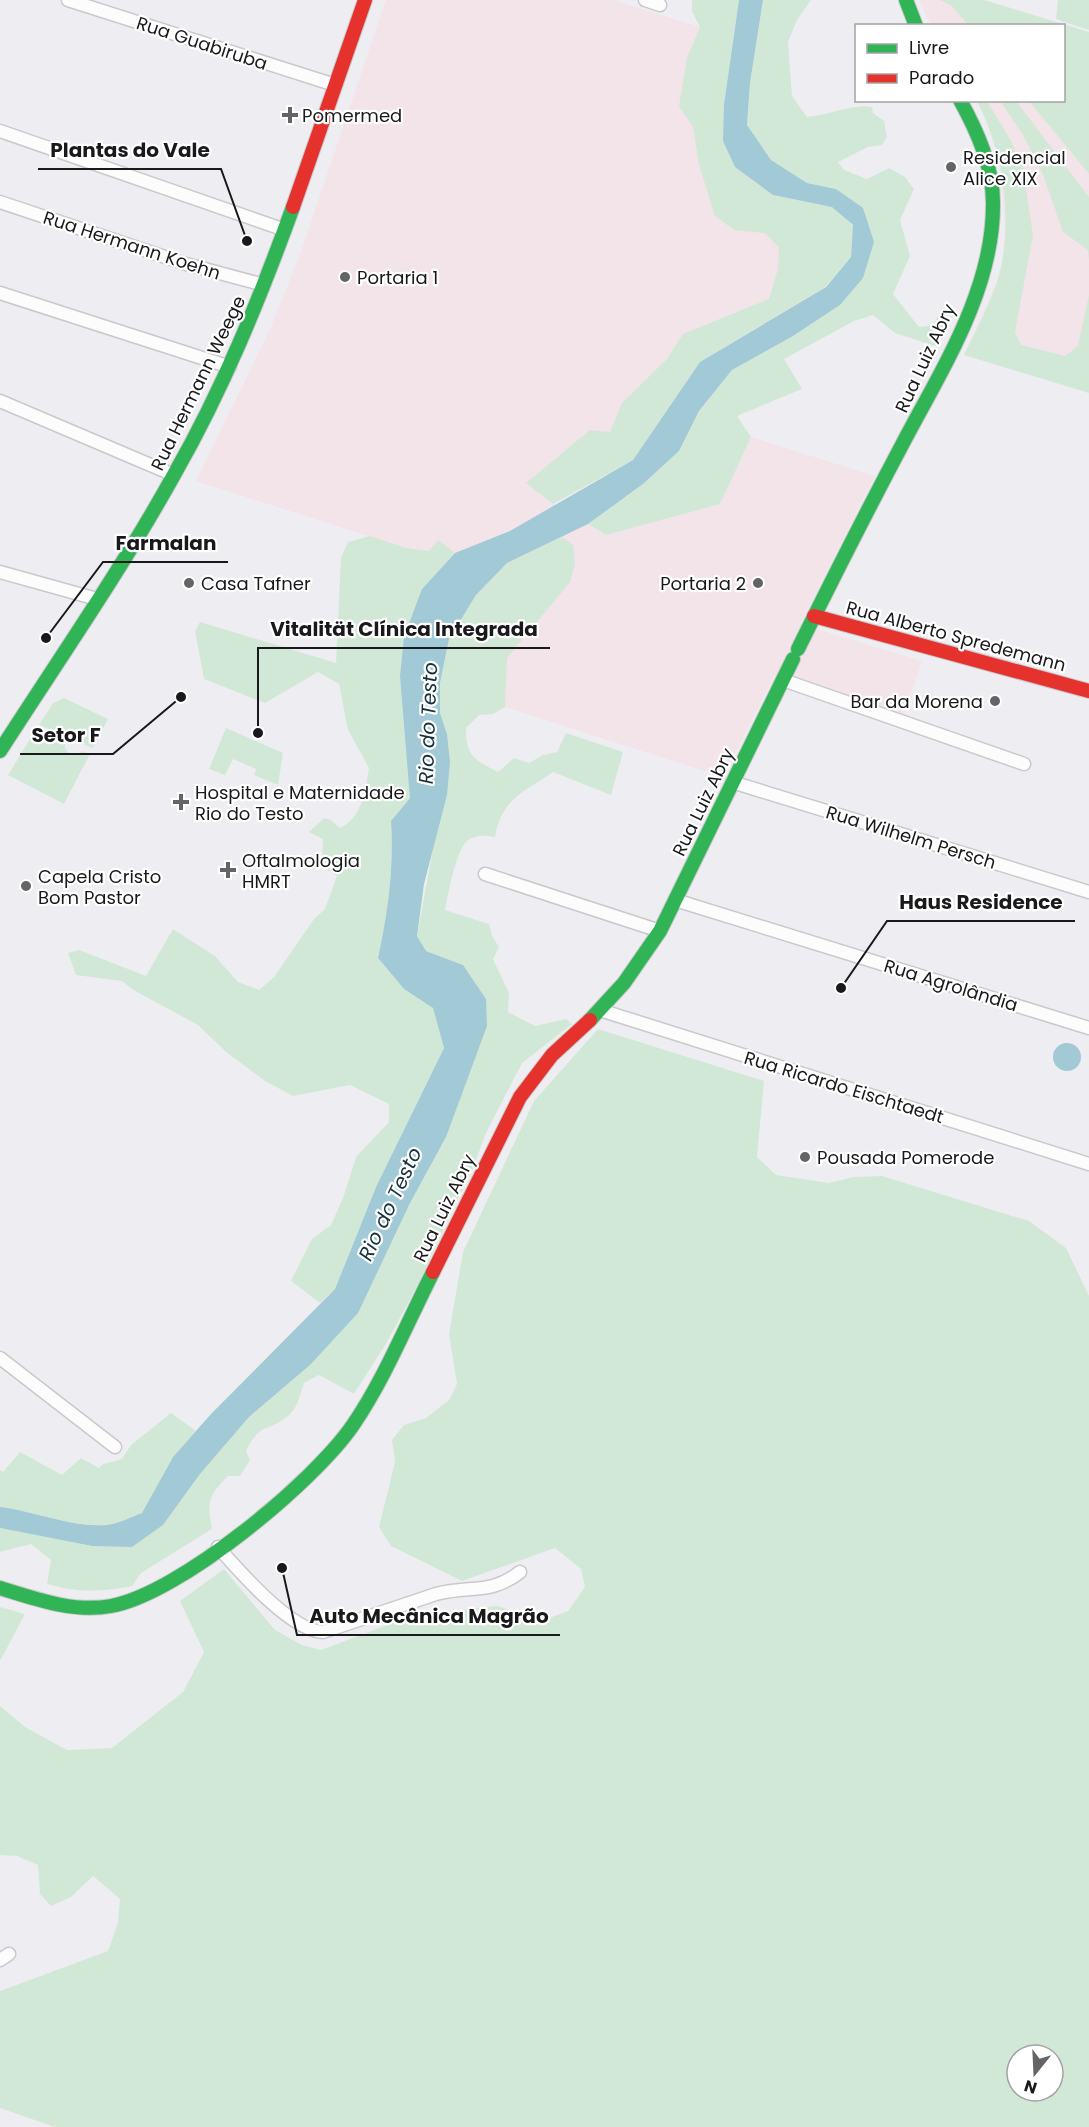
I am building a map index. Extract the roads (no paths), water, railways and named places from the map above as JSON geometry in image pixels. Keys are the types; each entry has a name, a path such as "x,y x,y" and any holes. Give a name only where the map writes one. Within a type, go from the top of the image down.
{"street":[{"name":"Rua Guabiruba","path":"68,0 335,86"},
{"name":"Rua Hermann Weege","path":"0,751 6,730 97,599 174,475 230,366 285,230 365,0"},
{"path":"645,0 660,5"},
{"path":"906,0 915,24"},
{"name":"Rua Luiz Abry","path":"0,1588 65,1605 91,1608 137,1600 157,1590 218,1547 299,1483 355,1423 520,1097 552,1055 600,1011 639,963 660,931 814,616 933,384 977,286 986,256 993,203 981,143 961,102"},
{"path":"0,131 285,230"},
{"name":"Rua Hermann Koehn","path":"0,202 186,264 264,285"},
{"path":"0,293 230,366"},
{"path":"0,401 174,475"},
{"path":"0,572 97,599"},
{"name":"Rua Alberto Spredemann","path":"814,616 1089,692"},
{"path":"783,680 1024,764"},
{"name":"Rua Wilhelm Persch","path":"732,782 1089,892"},
{"path":"485,874 660,931"},
{"name":"Rua Agrolândia","path":"675,900 1089,1028"},
{"name":"Rua Ricardo Eischtaedt","path":"600,1011 1089,1164"},
{"path":"0,1358 115,1447"},
{"path":"218,1547 255,1588 285,1613 315,1632 323,1632 436,1594 453,1590 497,1587 520,1572"}],"water":[{"name":"Rio do Testo","path":"739,0 763,0 750,83 747,125 771,160 807,183 836,189 863,208 874,242 863,278 840,305 793,336 732,370 699,411 679,451 643,484 588,524 507,563 476,595 449,639 440,683 440,713 447,734 450,762 447,795 424,884 417,936 426,951 463,965 486,999 487,1026 446,1137 409,1205 358,1313 310,1365 249,1417 200,1474 163,1525 132,1547 92,1546 0,1528 0,1507 67,1522 94,1525 116,1523 142,1513 173,1457 211,1414 335,1289 376,1187 444,1048 433,1008 404,989 378,958 389,890 392,856 391,821 410,798 400,676 404,637 422,589 455,553 510,531 633,460 700,362 826,287 851,257 853,225 832,207 773,195 735,167 723,141 724,104"},
{"path":"1067,1043 1077,1047 1081,1057 1077,1067 1067,1071 1057,1067 1053,1057 1057,1047"}],"place":[{"name":"Pomermed","path":"290,115"},
{"name":"Residencial Alice XIX","path":"951,167"},
{"name":"Plantas do Vale","path":"247,241"},
{"name":"Portaria 1","path":"345,277"},
{"name":"Casa Tafner","path":"189,583"},
{"name":"Portaria 2","path":"758,583"},
{"name":"Farmalan","path":"46,638"},
{"name":"Setor F","path":"181,697"},
{"name":"Bar da Morena","path":"995,701"},
{"name":"Vitalität Clínica Integrada","path":"258,733"},
{"name":"Hospital e Maternidade Rio do Testo","path":"181,802"},
{"name":"Oftalmologia HMRT","path":"228,870"},
{"name":"Capela Cristo Bom Pastor","path":"26,886"},
{"name":"Haus Residence","path":"841,988"},
{"name":"Pousada Pomerode","path":"805,1157"},
{"name":"Auto Mecânica Magrão","path":"282,1568"}]}
